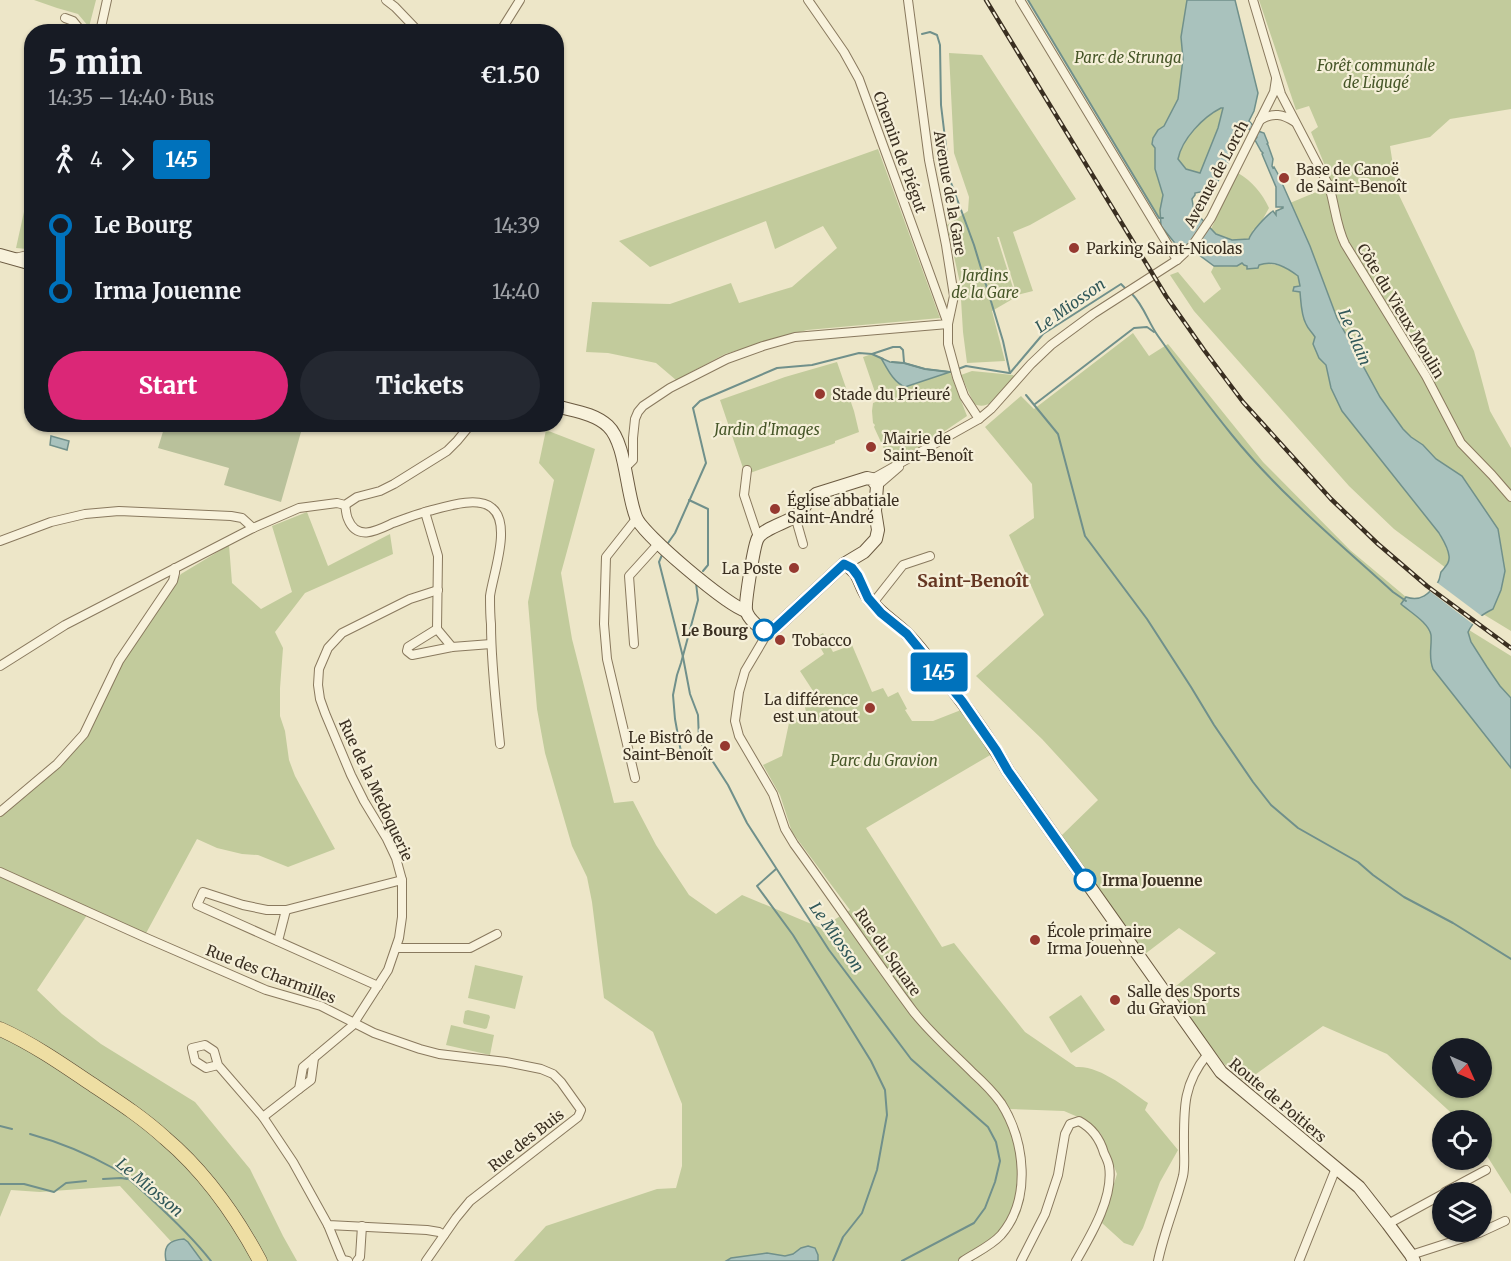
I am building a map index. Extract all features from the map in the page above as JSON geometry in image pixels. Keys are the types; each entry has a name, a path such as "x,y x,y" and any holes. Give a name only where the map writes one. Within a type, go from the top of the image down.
{"main road":[{"path":"0,1029 56,1060 116,1100 166,1138 213,1189 260,1261"}],"street":[{"path":"102,24 107,0"},
{"path":"386,0 411,24"},
{"path":"505,24 520,0"},
{"name":"Chemin de Piégut","path":"808,0 844,51 860,79 948,324"},
{"name":"Avenue de la Gare","path":"908,0 928,160 946,244 954,296 948,324 948,344 964,396 979,419"},
{"path":"1020,0 1181,257"},
{"name":"Côte du Vieux Moulin","path":"1253,0 1276,80 1286,105 1329,186 1337,224 1345,244 1426,376 1461,443 1511,497"},
{"path":"65,18 75,24"},
{"name":"Avenue de Lorch","path":"874,482 912,457 979,419 992,409 1031,364 1051,345 1093,314 1181,257 1198,238 1211,218 1274,93 1276,80"},
{"name":"Avenue de Lorch","path":"1260,120 1270,108 1286,105"},
{"path":"1260,120 1268,115 1281,115 1296,123"},
{"path":"6,256 24,255"},
{"path":"6,256 24,262"},
{"path":"624,467 633,460 635,418 643,406 670,388 727,359 795,338 948,324"},
{"path":"564,408 590,415 608,426 615,435 636,519 648,534 736,608 746,611"},
{"path":"0,666 64,625 253,528 299,508 345,505 357,497 380,491 394,484 447,451 464,432"},
{"path":"747,470 744,495 758,537 748,581 746,611 752,621 768,632 773,630 844,564 864,552 876,540 878,530 874,482 867,478 816,494 795,516 758,537"},
{"path":"345,505 348,519 354,529 363,533 370,533 425,512 480,502 493,508 499,516 502,532 490,597 491,644 500,744"},
{"path":"0,541 51,522 86,514 119,511 231,516 242,518 253,528"},
{"path":"425,512 438,556 437,629 452,647"},
{"path":"795,516 803,544"},
{"path":"635,778 607,659 604,624 606,557 636,519"},
{"path":"634,644 629,576 658,544"},
{"path":"858,576 864,552"},
{"path":"873,603 903,566 930,556"},
{"name":"Route de Poitiers","path":"844,564 852,568 858,576 868,598 881,613 907,634 962,701 1008,771 1207,1055 1221,1072 1359,1187 1389,1224 1412,1258"},
{"path":"0,812 57,764 84,734 119,661 173,581 175,568"},
{"name":"Rue de la Medoquerie","path":"263,1117 299,1089 303,1067 352,1026 388,970 396,948 402,917 402,880 396,858 351,776 325,713 318,685 319,669 328,648 342,633 410,599 438,590"},
{"path":"437,629 408,647 409,654 491,644"},
{"name":"Rue du Square","path":"768,632 745,671 735,721 739,736 773,794 785,830 915,1013 986,1085 1001,1103 1013,1127 1022,1164 1018,1203 1011,1220 1000,1236 963,1261"},
{"name":"Rue des Charmilles","path":"0,872 266,990 321,1006 374,1033 420,1049 470,1059 506,1062"},
{"path":"378,986 196,905 203,892 243,905 267,910 286,910 402,880"},
{"path":"278,941 286,910"},
{"path":"396,948 470,948 497,934"},
{"path":"1158,1261 1184,1173 1186,1098 1192,1077 1207,1055"},
{"name":"Rue des Buis","path":"426,1261 470,1201 578,1117 581,1110 553,1074 542,1069 506,1062"},
{"path":"218,1065 263,1117 293,1162 328,1225 341,1257 348,1261"},
{"path":"1021,1261 1045,1214 1058,1175 1065,1134 1070,1124 1079,1121 1090,1127 1102,1146 1109,1166 1109,1184 1096,1225 1076,1261"},
{"path":"1299,1261 1336,1168"},
{"path":"1468,1182 1486,1170"},
{"path":"1389,1224 1432,1200"},
{"path":"1492,1226 1505,1221"},
{"path":"328,1225 427,1230 444,1235"},
{"path":"357,1261 360,1257 362,1226"},
{"path":"1412,1258 1453,1242"}],"green space":[{"path":"34,0 96,0 90,24 86,24 78,14"},
{"name":"Parc de Strunga","path":"1029,0 1187,0 1181,37 1183,59 1178,99 1164,126 1153,138 1155,169 1163,195 1161,219 1159,218"},
{"name":"Forêt communale de Ligugé","path":"1259,0 1511,0 1511,109 1450,119 1430,137 1390,146 1397,191 1474,351 1490,411 1511,448 1511,631 1483,614 1477,528 1380,398 1337,318 1317,264 1290,203 1333,185 1311,132 1318,127 1309,106 1296,110"},
{"name":"Jardins de la Gare","path":"949,53 982,55 1076,199 1013,232 1033,291 1017,295 999,237 997,237 1016,297 992,311 1005,361 967,363 960,283 947,225 968,211 969,197 954,153"},
{"path":"1223,108 1218,128 1200,173 1186,169 1178,159 1188,136 1200,123"},
{"path":"878,149 940,318 807,330 725,354 676,380 656,363 608,353 586,352 592,302 670,304 731,283 739,303 792,287 837,248 823,226 775,249 766,221 650,267 619,241"},
{"path":"1238,173 1256,188 1269,208 1259,226 1253,230 1250,239 1224,238 1211,229"},
{"path":"24,212 24,249 16,248"},
{"path":"1242,263 1277,265 1298,276 1300,286 1298,291 1306,325 1315,337 1319,358 1326,365 1331,388 1342,411 1439,533 1450,558 1446,568 1394,529 1349,486 1194,311 1170,275 1178,272 1204,303 1221,289 1211,272 1214,266 1232,266"},
{"path":"1133,333 1149,356 1168,344 1263,462 1350,550 1406,597 1456,627 1469,630 1511,656 1511,1194 1492,1164 1492,1110 1448,1110 1435,1098 1492,1098 1492,1038 1432,1038 1432,1095 1387,1054 1323,1026 1245,1082 1224,1064 1170,991 1216,953 1179,928 1145,954 1061,836 1098,800 1042,739 976,676 1044,615 1009,535 1034,518 1032,484 985,427 1021,396 1034,409"},
{"path":"872,354 890,362 950,372 967,416 891,464 873,423 873,403 878,401 863,357"},
{"name":"Jardin d'Images","path":"837,362 859,432 835,441 833,444 750,473 743,468 720,400"},
{"path":"972,371 1015,377 997,398 981,406 974,404 961,375"},
{"path":"163,432 301,432 281,502 224,485 229,468 158,448"},
{"name":"Parc du Gravion","path":"546,432 551,432 595,449 561,573 572,639 614,803 633,801 656,845 689,895 716,914 742,895 821,928 850,910 792,832 780,795 763,765 782,756 789,723 806,712 803,699 813,691 800,671 824,654 815,638 823,633 833,652 852,645 872,692 883,688 888,697 898,692 912,721 933,721 961,710 992,754 866,828 942,947 954,943 1025,1032 1076,1067 1085,1067 1104,1074 1148,1103 1145,1110 1178,1150 1160,1182 1143,1228 1133,1246 1124,1243 1102,1223 1117,1174 1101,1134 1085,1120 1064,1111 1010,1109 1023,1144 1026,1164 1023,1204 1017,1220 1006,1235 986,1253 972,1261 514,1261 546,1226 657,1189 676,1188 682,1166 682,1104 653,1032 604,998 587,877 572,846 545,753 537,709 528,602 554,480 539,463"},
{"path":"307,512 328,566 390,534 393,554 305,593 275,632 283,648 280,716 285,731 289,760 295,776 335,849 288,867 258,855 217,848 197,839 144,937 89,912 37,990 62,1014 101,1044 195,1102 250,1169 297,1261 189,1261 120,1186 40,1192 11,1190 0,1217 0,812 84,734 119,661 181,574 229,545 232,583 261,609 292,592 272,526"},
{"path":"475,965 523,976 515,1009 468,998"},
{"path":"1081,995 1105,1030 1071,1053 1049,1017"},
{"path":"465,1011 489,1015 487,1028 464,1024"},
{"path":"451,1025 494,1035 490,1055 446,1045"}],"water":[{"path":"1187,0 1235,0 1258,93 1249,121 1258,131 1264,133 1273,159 1272,166 1278,174 1310,246 1337,318 1380,397 1403,429 1436,459 1462,476 1498,529 1505,571 1501,590 1493,609 1478,618 1468,632 1471,642 1487,667 1511,698 1511,768 1433,669 1430,631 1423,622 1401,604 1406,597 1420,598 1435,586 1449,561 1448,550 1439,533 1342,411 1331,388 1326,365 1319,358 1313,344 1315,337 1304,320 1300,292 1293,291 1294,287 1300,286 1298,276 1275,264 1264,264 1259,265 1258,268 1247,269 1247,266 1242,263 1237,266 1214,266 1195,252 1178,247 1161,226 1160,210 1163,195 1155,169 1155,148 1152,144 1153,138 1164,126 1178,99 1183,59 1181,37","holes":["1223,108 1218,128 1200,173 1186,169 1178,159 1184,144 1201,123","1247,127 1257,137 1255,140 1263,153 1276,187 1276,207 1283,208 1276,211 1276,215 1273,211 1267,216 1249,239 1232,240 1216,234 1194,211 1192,199 1195,193 1210,190 1217,183"]},
{"path":"881,358 890,362 950,372 905,387 894,378"},
{"path":"51,436 69,441 67,450 50,445"},
{"path":"184,1239 202,1261 166,1261 165,1251 168,1245"},
{"path":"808,1246 815,1248 818,1261 726,1261 731,1258 767,1253 785,1256"}],"pier":[{"path":"1435,581 1483,617 1474,625 1427,589"}],"waterway":[{"path":"1028,0 1159,218 1163,218"},
{"path":"922,34 930,32 937,35 940,45 941,105 950,180 974,245 1003,341 1010,373"},
{"name":"Le Miosson","path":"1010,373 1043,334 1121,284 1127,290"},
{"name":"Le Miosson","path":"1132,294 1185,374 1250,456 1310,516 1393,592 1406,601"},
{"path":"1035,404 1134,328 1147,327 1154,332"},
{"path":"872,354 900,347 903,350 904,362"},
{"name":"Le Miosson","path":"668,543 675,533 706,463 693,408 700,401 777,368 812,365 859,353 872,354 883,359"},
{"name":"Le Miosson","path":"892,362 950,372 966,366 1009,373"},
{"path":"1026,395 1058,434 1085,536 1147,619 1214,725 1271,805 1298,828 1358,862 1404,897 1453,923 1511,959"},
{"path":"689,500 708,509 708,565 703,571"},
{"name":"Le Miosson","path":"662,555 659,562 690,694 698,715 699,740 728,785 747,823 829,950 911,1059 988,1127 996,1142 1000,1161 995,1182 985,1208 974,1223 902,1261"},
{"path":"696,583 698,600 673,695 681,752 688,758 707,752"},
{"path":"776,869 757,886 793,935 871,1061 885,1090 887,1115 877,1170 862,1213 843,1237 833,1261"},
{"name":"Le Miosson","path":"0,1126 12,1129"},
{"name":"Le Miosson","path":"30,1134 73,1149 120,1172 174,1221 211,1261"},
{"path":"103,1179 127,1179"},
{"path":"0,1184 24,1184 54,1192 66,1183 86,1181"}],"railway":[{"path":"986,0 1166,296 1243,402 1331,499 1378,544 1427,586 1511,648"}],"bus line":[{"name":"145","path":"764,630 768,632 773,630 844,564 852,568 868,598 881,613 907,634 962,701 1085,880"}],"place":[{"name":"Base de Canoë de Saint-Benoît","path":"1284,178"},
{"name":"Parking Saint-Nicolas","path":"1074,248"},
{"name":"Stade du Prieuré","path":"820,394"},
{"name":"Mairie de Saint-Benoît","path":"871,447"},
{"name":"Église abbatiale Saint-André","path":"775,509"},
{"name":"La Poste","path":"794,568"},
{"name":"Le Bourg","path":"764,630"},
{"name":"Tobacco","path":"780,640"},
{"name":"La différence est un atout","path":"870,708"},
{"name":"Le Bistrô de Saint-Benoît","path":"725,746"},
{"name":"Irma Jouenne","path":"1085,880"},
{"name":"École primaire Irma Jouenne","path":"1035,940"},
{"name":"Salle des Sports du Gravion","path":"1115,1000"}],"district":[{"name":"Saint-Benoît","path":"973,580"}],"water label":[{"name":"Le Clain","path":"1355,337"}]}
